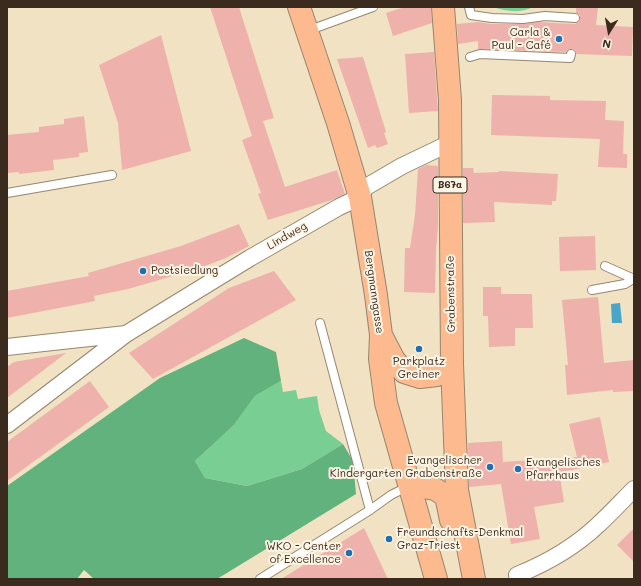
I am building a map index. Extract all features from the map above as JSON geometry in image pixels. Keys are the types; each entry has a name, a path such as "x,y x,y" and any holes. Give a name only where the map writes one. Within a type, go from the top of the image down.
{"main road":[{"name":"Bergmanngasse","path":"298,7 338,123 360,197 381,335 380,360 386,404 436,579"},
{"name":"Grabenstraße","path":"443,7 450,100 452,364 457,490 472,579"},
{"path":"381,335 394,360 404,372 420,377 437,375 452,364"},
{"path":"410,485 435,489 446,496 461,564 472,579"}],"street":[{"name":"Lindweg","path":"7,425 126,334 250,258 339,207 360,197 366,187 402,166 450,144"},
{"name":"Lindweg","path":"7,347 126,334"},
{"path":"517,575 567,550 598,525 634,489"}],"lane":[{"path":"307,31 373,7"},
{"path":"469,7 471,15 492,18 523,19 545,16 575,18"},
{"path":"470,57 480,54 570,58 570,54"},
{"path":"7,193 112,175"},
{"path":"605,266 634,279"},
{"path":"592,290 625,284 634,279"},
{"path":"320,323 370,510"},
{"path":"260,579 370,510 391,495 410,485"}],"green space":[{"path":"492,7 533,7 523,11 507,11"},
{"path":"244,338 276,352 281,381 255,396 234,425 195,461 205,478 247,486 302,469 343,444 353,461 356,494 217,579 94,579 84,570 77,579 7,579 7,486 160,378"},
{"path":"281,381 283,392 296,390 298,399 317,396 319,410 326,431 343,444 302,469 247,486 205,478 195,461 234,425 255,396"}],"water":[{"path":"620,303 622,323 612,323 611,304"}],"building":[{"path":"210,7 239,7 274,118 263,121 285,187 337,170 345,194 332,200 268,220 258,194 261,193 242,140 252,136"},
{"path":"405,7 431,7 432,23 393,36 386,13"},
{"path":"576,7 598,7 596,25 633,27 632,56 576,54 575,50 572,49 567,50 566,52 478,49 478,41 458,44 457,24 478,22 492,24 523,24 538,22 575,24 580,19 580,15 576,13"},
{"path":"161,35 191,151 122,170 118,123 99,65"},
{"path":"434,52 438,111 409,113 405,54"},
{"path":"363,57 386,132 384,133 388,144 377,148 375,145 368,148 337,59"},
{"path":"492,95 550,96 550,100 606,101 605,120 624,121 623,154 627,154 627,168 598,167 600,139 491,135"},
{"path":"84,116 88,152 79,153 79,157 53,160 54,170 19,174 19,172 7,173 7,135 39,132 39,127 64,124 64,119"},
{"path":"426,165 438,166 438,227 435,293 404,292 405,248 410,248 415,215 418,169"},
{"path":"463,168 473,168 474,173 499,171 558,174 556,201 552,201 552,205 494,202 495,222 463,223"},
{"name":"Postsiedlung","path":"239,224 249,246 226,258 197,269 128,289 94,296 95,301 7,318 7,291 89,276 88,273 181,246"},
{"path":"595,236 596,270 560,271 559,237"},
{"path":"274,271 296,300 153,379 129,353 229,288"},
{"path":"483,287 501,287 501,294 532,294 533,328 515,328 515,346 489,347 488,316 483,316"},
{"path":"598,297 604,363 634,360 634,391 613,392 613,390 567,395 565,365 568,365 562,300"},
{"path":"66,353 7,398 7,367 14,362"},
{"path":"90,381 109,407 7,481 7,442"},
{"path":"600,417 609,462 567,471 568,476 560,477 564,502 534,507 540,539 511,544 501,484 469,487 468,443 502,441 503,462 548,459 549,461 577,457 569,424"},
{"name":"WKO - Center of Excellence","path":"364,528 388,579 281,579"},
{"path":"634,528 634,562 617,545"}],"place":[{"name":"Carla & Paul - Café","path":"559,39"},
{"name":"Postsiedlung","path":"143,271"},
{"name":"Parkplatz Greiner","path":"419,349"},
{"name":"Evangelischer Kindergarten Grabenstraße","path":"490,467"},
{"name":"Evangelisches Pfarrhaus","path":"518,469"},
{"name":"Freundschafts-Denkmal Graz-Triest","path":"389,539"},
{"name":"WKO - Center of Excellence","path":"349,553"}]}
